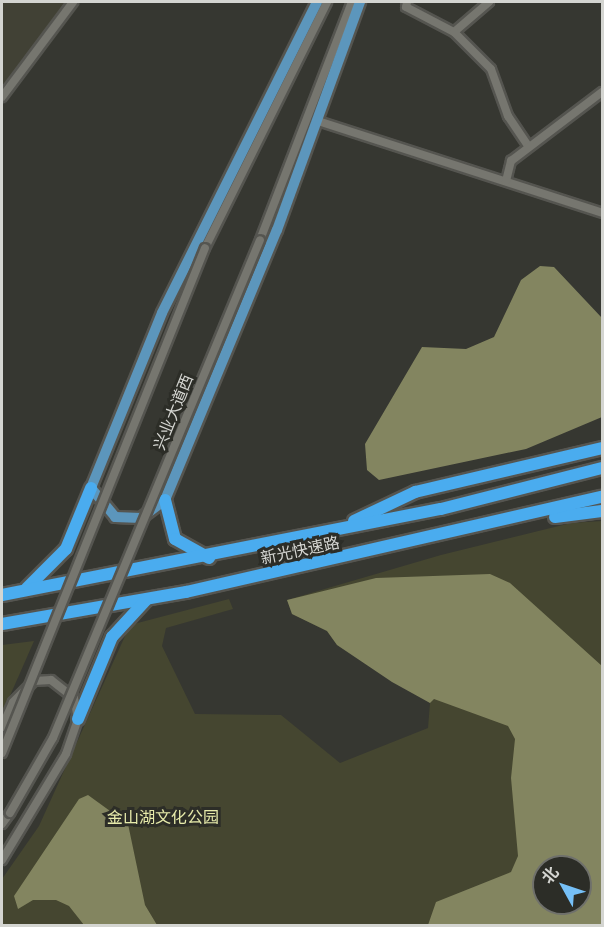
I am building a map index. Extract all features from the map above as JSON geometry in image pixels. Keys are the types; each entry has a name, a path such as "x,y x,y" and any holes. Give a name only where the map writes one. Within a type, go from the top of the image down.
{"highway":[{"path":"569,455 603,441"},
{"path":"337,529 415,492 603,448"},
{"name":"新光快速路","path":"2,594 208,558 603,468"},
{"path":"23,590 66,549 91,488"},
{"name":"新光快速路","path":"2,624 147,599 383,549 603,497"},
{"path":"165,500 175,539 208,558"},
{"path":"383,549 434,545 603,511"},
{"path":"78,719 112,637 147,599"}],"main road":[{"path":"317,2 162,313 91,488 115,517 141,518 165,500 318,121 360,2"}],"street":[{"path":"2,97 73,2"},
{"name":"兴业大道西","path":"2,753 205,248 327,2"},
{"name":"兴业大道西","path":"2,824 58,728 260,240 351,2"},
{"path":"407,2 406,7 454,32 491,69 508,116 529,147"},
{"path":"454,32 489,2"},
{"path":"506,181 511,161 603,92"},
{"path":"318,121 603,213"},
{"path":"2,727 13,702 34,681 51,680 66,687 78,719 51,785 2,860"}],"shaded area":[{"path":"2,2 74,2 2,103"},
{"path":"540,266 554,267 602,318 602,417 526,449 379,480 367,470 365,444 422,347 466,349 494,337 521,280"},
{"path":"490,574 510,583 602,666 602,925 428,925 436,902 511,872 518,856 511,778 515,739 508,726 434,699 430,703 392,682 337,645 327,631 292,614 287,600 376,578"},
{"path":"88,795 128,824 145,905 157,925 84,925 69,906 56,900 33,900 18,909 14,896 79,799"}],"green space":[{"name":"金山湖文化公园","path":"602,521 602,925 2,926 2,879 39,826 130,625 229,599 233,609 166,628 162,646 195,714 281,715 340,763 428,728 430,703 337,645 327,631 292,614 287,600 441,555 571,523"},
{"path":"34,641 2,714 2,645"}]}
